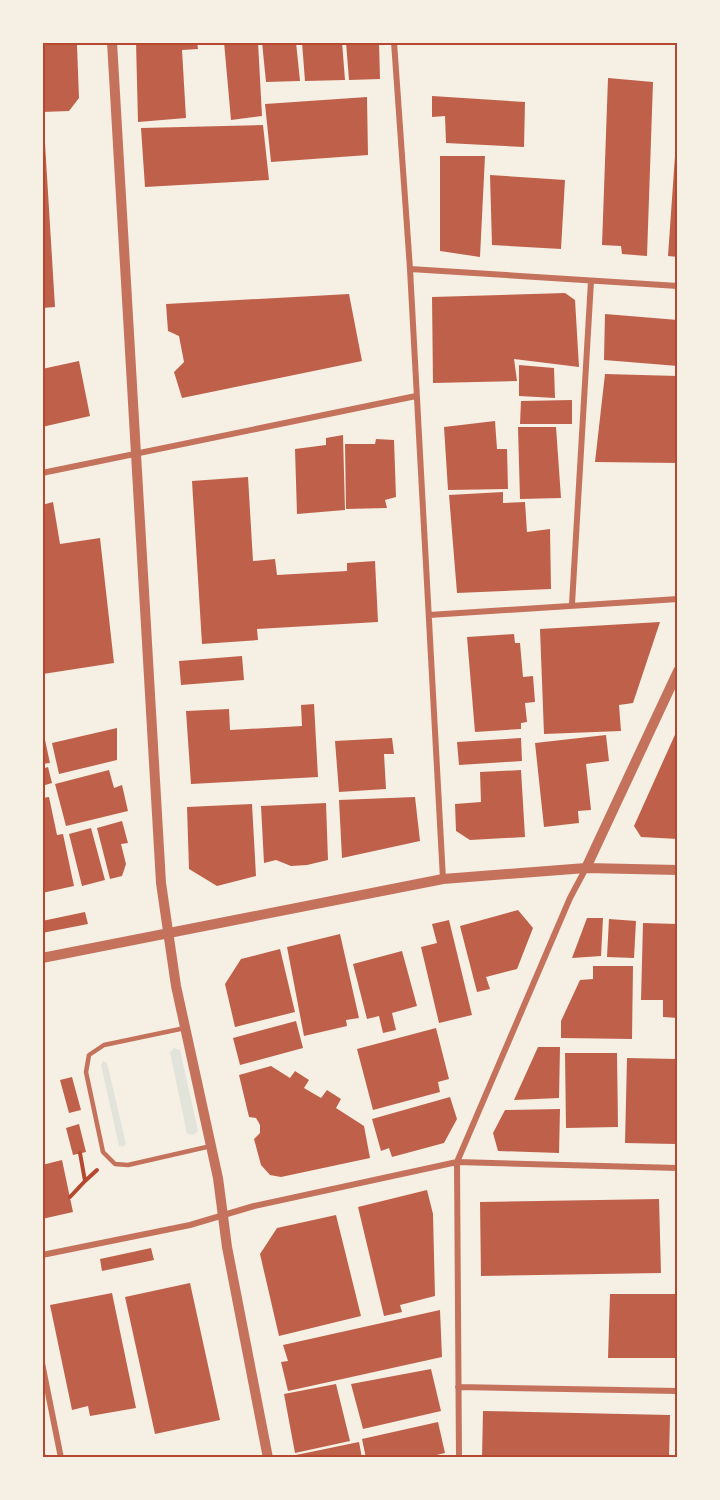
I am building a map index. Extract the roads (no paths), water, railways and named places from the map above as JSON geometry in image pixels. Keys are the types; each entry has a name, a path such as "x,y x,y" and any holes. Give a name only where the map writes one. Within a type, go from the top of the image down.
{"street":[{"path":"112,42 161,883 166,933 218,1178 221,1215 268,1458"},
{"path":"394,42 410,269 443,879"},
{"path":"410,269 678,286"},
{"path":"572,604 591,281"},
{"path":"42,473 416,396"},
{"path":"429,615 572,604 678,599"},
{"path":"459,1458 457,1162 570,898 678,671"},
{"path":"42,957 443,879 586,868 678,870"},
{"path":"42,1255 190,1225 221,1215 457,1162 678,1168"},
{"path":"42,1363 61,1458"},
{"path":"458,1387 678,1391"}],"lane":[{"path":"185,1028 104,1045 89,1055 86,1072 103,1152 115,1164 128,1165 211,1146"}]}
